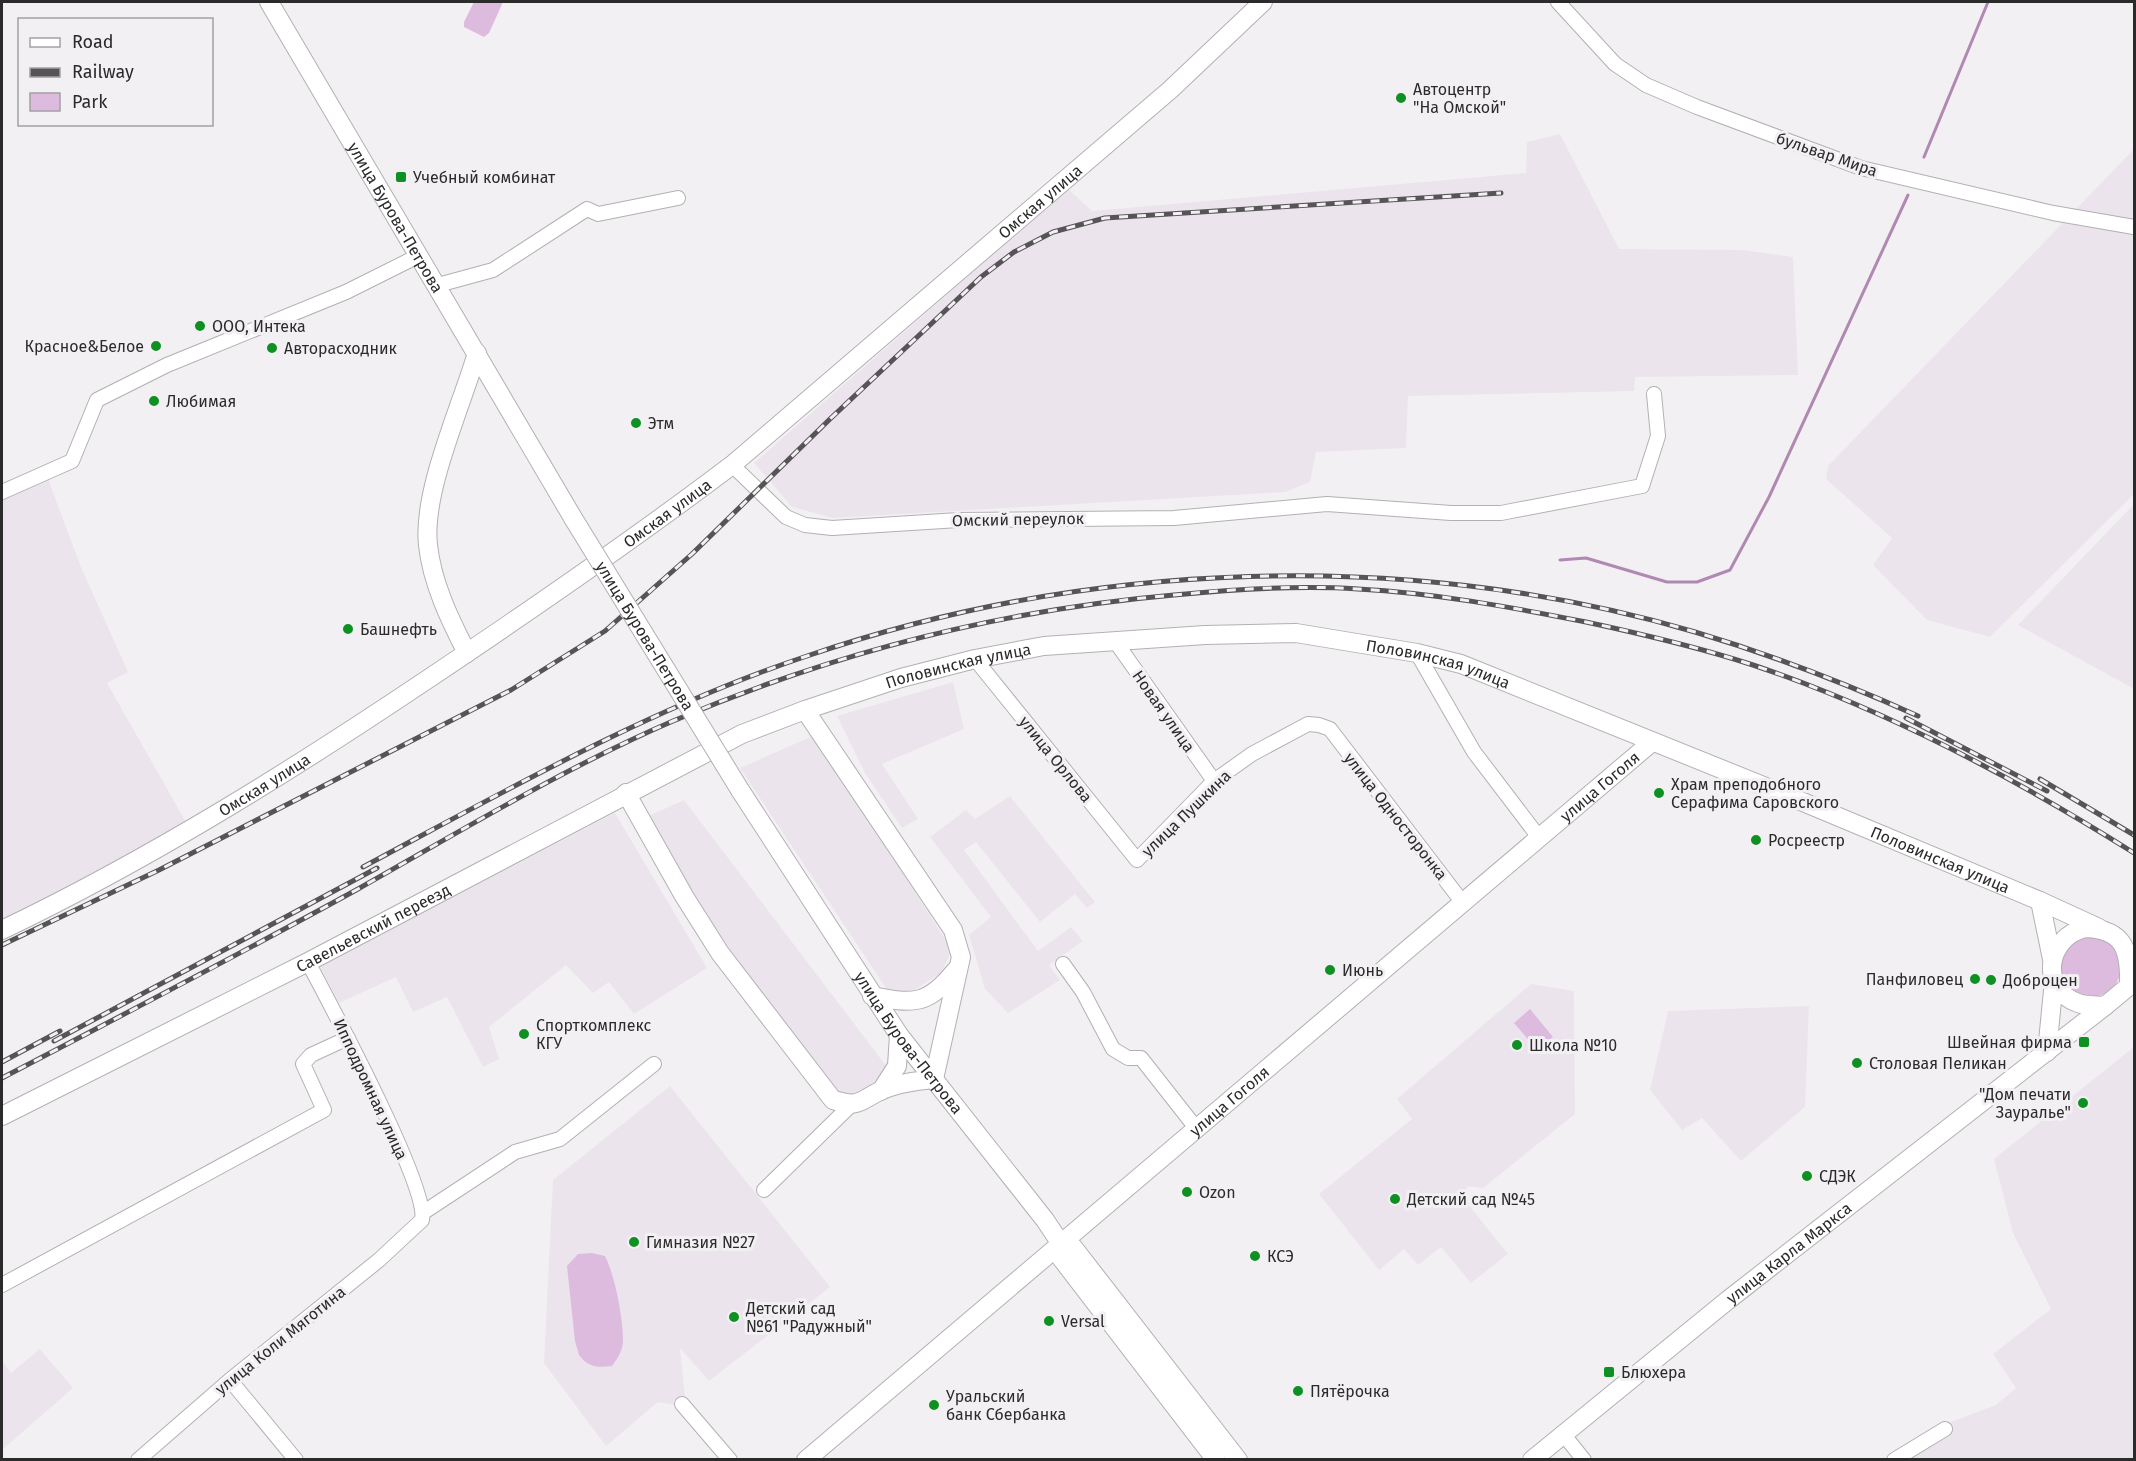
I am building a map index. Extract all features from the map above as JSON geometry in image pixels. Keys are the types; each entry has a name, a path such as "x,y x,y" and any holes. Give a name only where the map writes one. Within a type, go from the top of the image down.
{"main road":[{"name":"улица Бурова-Петрова","path":"269,2 438,285 573,518 741,790 872,996 899,1035 1060,1244 1061,1258 1216,1460"},
{"name":"Омская улица","path":"2,930 152,852 352,731 572,582 732,465 1172,88 1263,2"},
{"path":"466,653 449,616 434,573 427,529 429,507 440,467 477,353"},
{"path":"462,403 472,394 496,386"},
{"name":"Половинская улица","path":"742,734 901,678 975,659 1044,646 1296,633 1417,653 1461,664 2040,901 2099,928"},
{"path":"626,793 684,896 721,955 833,1100 851,1105 865,1102 881,1091 907,1082 934,1079 961,957 953,930 805,710"},
{"name":"Савельевский переезд","path":"2,1116 308,962 742,734"},
{"name":"улица Гоголя","path":"806,1460 1463,903 1538,836 1652,742"},
{"path":"2040,901 2054,980 2047,1053"},
{"path":"2052,959 2060,941 2067,935 2085,928 2099,928 2128,943 2132,984 2105,1006 2076,1002 2066,996 2054,980"},
{"path":"872,996 909,1003 925,999 941,989 958,968"},
{"name":"улица Карла Маркса","path":"1532,1460 1728,1300 2105,1006"},
{"path":"881,1091 897,1066 899,1035"},
{"name":"улица Бурова-Петрова","path":"1060,1244 1073,1246 1238,1460"}],"street":[{"name":"бульвар Мира","path":"1558,2 1615,64 1646,85 1696,107 1861,168 2053,213 2134,227"},
{"path":"438,285 493,270 587,209 598,214 678,198"},
{"path":"2,492 72,461 96,400 167,365 346,292 420,255"},
{"name":"Омский переулок","path":"732,465 786,517 805,525 832,528 959,520 1174,518 1327,504 1451,513 1501,513 1642,486 1658,436 1654,394"},
{"name":"Новая улица","path":"1114,641 1214,781"},
{"path":"1417,653 1474,752 1538,836"},
{"name":"улица Орлова","path":"975,659 1137,860"},
{"name":"улица Пушкина","path":"1137,860 1214,781 1252,754 1299,728 1319,725 1330,729"},
{"name":"улица Односторонка","path":"1330,729 1463,903"},
{"name":"Ипподромная улица","path":"308,962 348,1038 407,1166 423,1216"},
{"path":"1063,964 1083,992 1113,1049 1128,1058 1141,1058 1196,1128"},
{"path":"2,1285 106,1231 324,1110 303,1064 311,1055 348,1038"},
{"name":"улица Коли Мяготина","path":"138,1460 230,1380 379,1260 423,1216 515,1152 560,1139 654,1064"},
{"path":"764,1190 851,1105"},
{"path":"230,1380 296,1460"},
{"path":"682,1404 730,1460"},
{"path":"1894,1460 1945,1430"},
{"path":"1564,1435 1584,1460"}],"shaded area":[{"path":"1560,134 1619,249 1743,250 1793,257 1798,375 1635,377 1634,391 1408,396 1406,448 1316,452 1310,482 1285,492 833,518 792,507 754,463 1068,189 1092,211 1526,173 1527,142"},
{"path":"2134,149 2134,494 1990,637 1927,620 1873,565 1892,538 1826,479 1828,466"},
{"path":"48,479 81,567 128,672 107,683 186,822 146,853 2,923 2,499"},
{"path":"2134,504 2134,689 2018,625"},
{"path":"953,682 964,729 882,764 918,819 902,828 865,773 837,716"},
{"path":"815,735 952,950 941,973 908,994 888,991 740,768"},
{"path":"1010,796 1095,902 1087,908 1075,894 1040,922 976,842 964,850 1038,951 1071,927 1083,941 1049,965 1060,980 1008,1013 985,989 969,935 991,917 930,837 966,810 975,819"},
{"path":"684,800 887,1067 863,1095 839,1099 725,952 644,818"},
{"path":"615,813 707,968 634,1014 609,982 593,993 566,965 489,1027 499,1059 483,1067 447,997 413,1012 396,977 339,1003 320,966"},
{"path":"1531,984 1574,991 1575,1114 1483,1188 1467,1186 1468,1204 1508,1254 1471,1283 1441,1247 1418,1265 1404,1249 1379,1270 1319,1194 1412,1119 1397,1099"},
{"path":"1809,1006 1805,1107 1741,1161 1702,1118 1682,1130 1650,1090 1668,1011"},
{"path":"2134,1047 2134,1459 1901,1460 1951,1422 1996,1405 2016,1388 1993,1354 2051,1309 2013,1233 1994,1159"},
{"name":"Гимназия №27","path":"670,1086 830,1287 709,1381 680,1348 685,1397 675,1405 658,1402 606,1446 544,1363 553,1180"},
{"path":"40,1349 73,1388 2,1450 2,1361 11,1373"}],"green space":[{"path":"474,2 503,2 489,33 484,37 464,27 464,22"},
{"path":"2085,937 2097,937 2108,942 2116,950 2121,967 2119,979 2108,992 2097,997 2085,997 2074,992 2066,984 2061,973 2061,961 2066,950 2074,942"},
{"path":"1530,1009 1553,1037 1537,1050 1514,1023"},
{"path":"592,1253 605,1256 612,1274 620,1309 623,1344 612,1366 597,1367 586,1362 579,1355 575,1341 567,1266 578,1254"}],"waterway":[{"path":"1924,157 1988,2"},
{"path":"1560,560 1586,558 1667,582 1697,582 1730,570 1769,497 1908,195"}],"railway":[{"path":"2,945 159,870 511,690 605,631 692,554 830,419 981,277 1014,252 1053,232 1105,218 1501,193"},
{"path":"363,867 580,752 692,700 749,677 807,656 914,624 1024,600 1136,584 1249,576 1362,577 1475,587 1586,605 1695,632 1752,650 1836,681 1918,716"},
{"path":"2,1078 314,913 513,801 592,759 673,721 794,675 918,638 1045,611 1174,595 1243,589 1312,587 1415,594 1558,616 1691,647 1753,665 1803,683 1901,724 2043,798 2134,853"},
{"path":"1906,718 2047,791"},
{"path":"2040,779 2134,835"},
{"path":"54,1041 377,868"},
{"path":"2,1062 60,1031"}],"place":[{"name":"Автоцентр \"На Омской\"","path":"1401,98"},
{"name":"Учебный комбинат","path":"401,177"},
{"name":"ООО, Интека","path":"200,326"},
{"name":"Красное&Белое","path":"156,346"},
{"name":"Авторасходник","path":"272,348"},
{"name":"Любимая","path":"154,401"},
{"name":"Этм","path":"636,423"},
{"name":"Башнефть","path":"348,629"},
{"name":"Храм преподобного Серафима Саровского","path":"1659,793"},
{"name":"Росреестр","path":"1756,840"},
{"name":"Июнь","path":"1330,970"},
{"name":"Панфиловец","path":"1975,979"},
{"name":"Доброцен","path":"1991,980"},
{"name":"Спорткомплекс КГУ","path":"524,1034"},
{"name":"Швейная фирма","path":"2084,1042"},
{"name":"Школа №10","path":"1517,1045"},
{"name":"Столовая Пеликан","path":"1857,1063"},
{"name":"\"Дом печати Зауралье\"","path":"2083,1103"},
{"name":"СДЭК","path":"1807,1176"},
{"name":"Ozon","path":"1187,1192"},
{"name":"Детский сад №45","path":"1395,1199"},
{"name":"Гимназия №27","path":"634,1242"},
{"name":"КСЭ","path":"1255,1256"},
{"name":"Детский сад №61 \"Радужный\"","path":"734,1317"},
{"name":"Versal","path":"1049,1321"},
{"name":"Блюхера","path":"1609,1372"},
{"name":"Пятёрочка","path":"1298,1391"},
{"name":"Уральский банк Сбербанка","path":"934,1405"}]}
